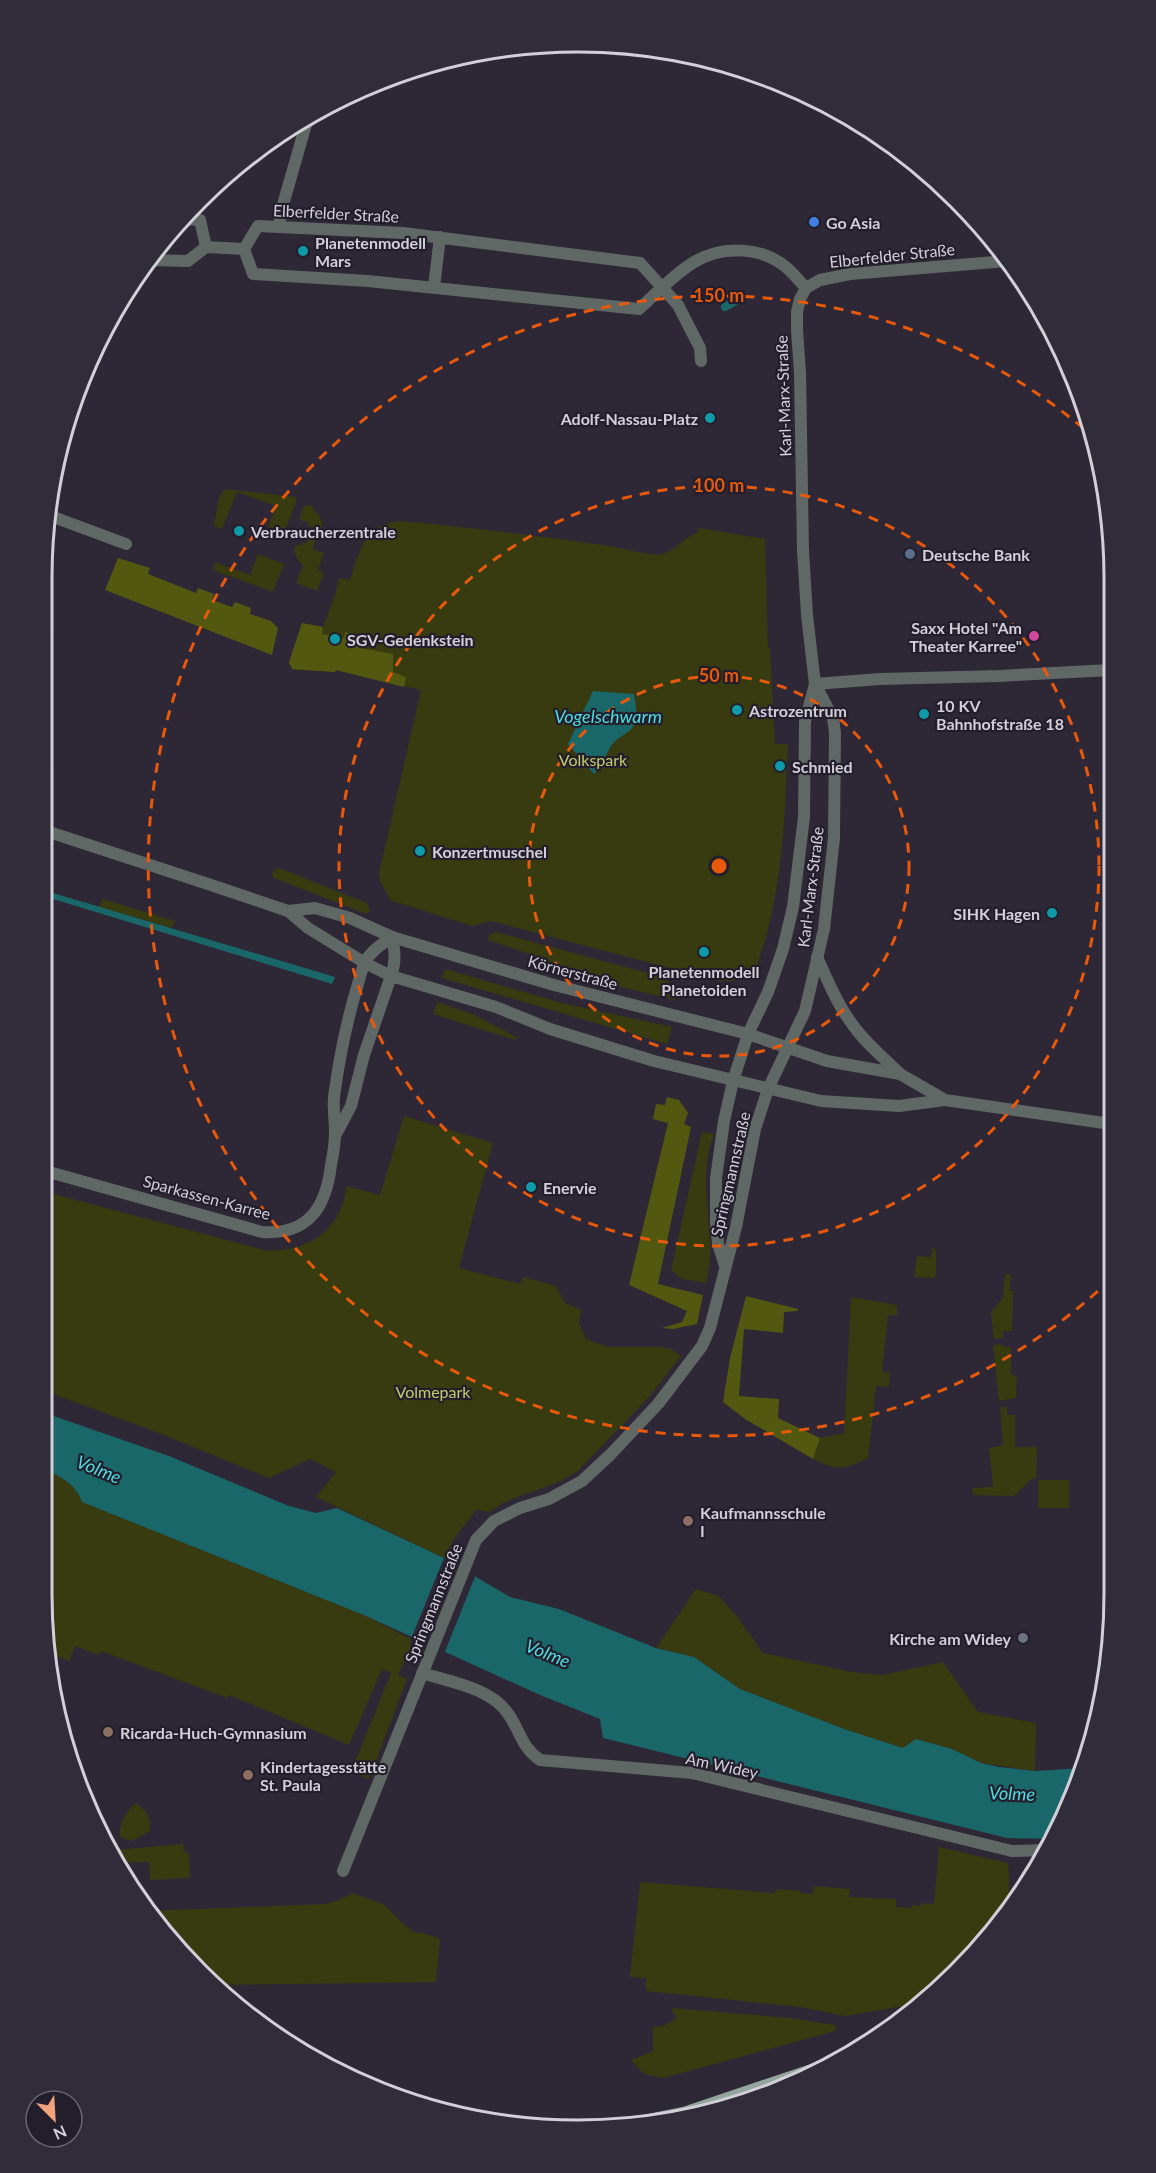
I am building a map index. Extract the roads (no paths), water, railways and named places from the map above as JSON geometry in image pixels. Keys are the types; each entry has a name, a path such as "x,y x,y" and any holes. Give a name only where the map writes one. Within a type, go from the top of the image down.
{"street":[{"path":"279,226 305,129"},
{"path":"194,220 200,220 206,247"},
{"name":"Elberfelder Straße","path":"244,249 258,226 279,226 403,233 640,263 678,305 700,348 701,361"},
{"path":"434,287 440,237"},
{"path":"159,260 188,261 206,247 244,249 253,274 337,278 639,309 695,261 717,252 742,251 768,256 786,267 806,288"},
{"name":"Elberfelder Straße","path":"806,288 820,279 850,274 998,262"},
{"name":"Karl-Marx-Straße","path":"748,1034 768,992 783,949 793,907 804,817 805,722 815,684 806,604 797,330 797,312 806,288"},
{"path":"56,518 126,544"},
{"path":"815,684 880,679 1104,670"},
{"name":"Karl-Marx-Straße","path":"768,1089 805,1011 829,889 836,789 833,718 815,684"},
{"name":"Körnerstraße","path":"52,833 288,911 308,928 391,976 496,1007 550,1029 633,1055 821,1101 899,1106 945,1100 1104,1123"},
{"name":"Körnerstraße","path":"288,911 315,908 350,918 392,937 554,985 748,1034 827,1061 900,1074 945,1100"},
{"path":"365,963 375,950 392,937 395,953 391,976"},
{"path":"817,957 849,1020 860,1035 900,1074"},
{"name":"Sparkassen-Karree","path":"52,1173 262,1232 278,1233 295,1228 309,1219 320,1208 330,1179 335,1136 334,1099 353,999 365,963"},
{"name":"Sparkassen-Karree","path":"335,1136 351,1106 364,1055 391,976"},
{"path":"733,1081 748,1034"},
{"name":"Springmannstraße","path":"725,1266 718,1244 716,1178 724,1121 733,1081"},
{"name":"Springmannstraße","path":"343,1871 476,1540 494,1521 520,1508 549,1500 582,1481 611,1455 671,1389 702,1346 710,1328 736,1227 755,1129 768,1089"},
{"name":"Am Widey","path":"422,1672 490,1697 508,1713 529,1753 540,1760 692,1773 1012,1851 1037,1851"}],"water":[{"name":"Vogelschwarm","path":"593,691 634,694 636,705 634,726 613,744 600,768 594,774 568,744"},
{"path":"52,893 335,977 332,984 52,899"},
{"name":"Volme","path":"52,1415 169,1456 289,1506 316,1513 337,1508 444,1558 510,1597 559,1609 656,1648 694,1657 740,1689 847,1730 903,1748 916,1739 952,1749 981,1763 999,1767 1035,1771 1074,1769 1043,1839 1007,1838 603,1738 600,1719 540,1695 366,1616 82,1502 71,1485 52,1473"}],"waterway":[{"path":"725,307 738,300"}],"place":[{"name":"Go Asia","path":"814,222"},
{"name":"Planetenmodell Mars","path":"303,251"},
{"name":"Adolf-Nassau-Platz","path":"710,418"},
{"name":"Verbraucherzentrale","path":"239,531"},
{"name":"Deutsche Bank","path":"910,554"},
{"name":"Saxx Hotel \"Am Theater Karree\"","path":"1034,636"},
{"name":"SGV-Gedenkstein","path":"335,639"},
{"name":"Astrozentrum","path":"737,710"},
{"name":"10 KV Bahnhofstraße 18","path":"924,714"},
{"name":"Schmied","path":"780,766"},
{"name":"Konzertmuschel","path":"420,851"},
{"name":"SIHK Hagen","path":"1052,913"},
{"name":"Planetenmodell Planetoiden","path":"704,952"},
{"name":"Enervie","path":"531,1187"},
{"name":"Kaufmannsschule I","path":"688,1521"},
{"name":"Kirche am Widey","path":"1023,1638"},
{"name":"Ricarda-Huch-Gymnasium","path":"108,1732"},
{"name":"Kindertagesstätte St. Paula","path":"248,1775"}],"park label":[{"name":"Volkspark","path":"593,759"},
{"name":"Volmepark","path":"433,1391"}]}
